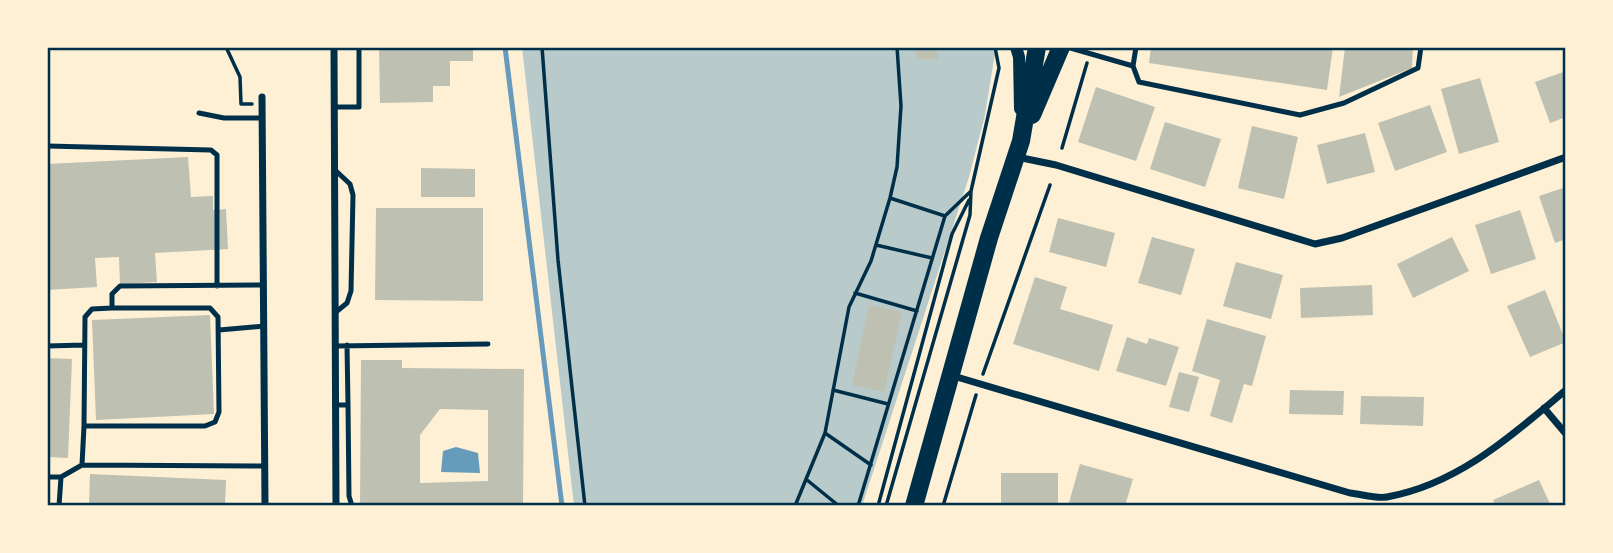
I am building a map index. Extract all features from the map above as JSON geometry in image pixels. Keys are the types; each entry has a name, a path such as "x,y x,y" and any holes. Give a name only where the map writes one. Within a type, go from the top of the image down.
{"main road":[{"path":"1018,149 1037,47"},
{"path":"914,506 949,375 1018,149 1061,47"}],"street":[{"path":"334,47 336,506"},
{"path":"1016,47 1019,57 1018,149 1056,165 1315,244 1342,238 1566,157"},
{"path":"262,100 265,506"},
{"path":"949,375 1384,502 1445,479 1491,452 1566,390"},
{"path":"1544,408 1566,434"}],"lane":[{"path":"334,107 359,107 359,47"},
{"path":"1067,47 1133,66"},
{"path":"1136,47 1133,66 1139,82 1300,115 1344,103 1418,68 1421,47"},
{"path":"199,113 224,118 262,118"},
{"path":"47,146 211,150 217,155 217,286"},
{"path":"334,169 350,184 353,195 351,291 347,303 335,315"},
{"path":"111,308 113,294 120,286 263,285"},
{"path":"82,465 85,317 88,312 111,308 210,308 218,317 219,412 215,422 205,426 84,426"},
{"path":"219,330 264,326"},
{"path":"335,346 488,344"},
{"path":"47,346 84,345"},
{"path":"347,345 349,496 352,506"},
{"path":"335,405 348,405"},
{"path":"47,477 61,477 82,465 265,466"},
{"path":"59,506 61,477"}],"path":[{"path":"226,47 240,77 241,104 262,100"},
{"path":"542,47 558,260 585,506"},
{"path":"795,506 825,433 832,390 855,293 876,244 897,167 901,106 897,47"},
{"path":"886,506 970,215 971,191 999,68 995,47"},
{"path":"1062,148 1090,53"},
{"path":"943,506 979,384 1049,185"},
{"path":"858,506 945,216 971,191"},
{"path":"890,198 945,216"},
{"path":"878,506 952,234 970,198"},
{"path":"876,244 932,258"},
{"path":"855,293 917,311"},
{"path":"832,390 888,404"},
{"path":"825,433 871,465"},
{"path":"807,480 839,506"}],"shaded area":[{"path":"522,47 991,47 995,53 985,115 969,177 862,506 574,506"}],"water":[{"path":"456,447 478,453 480,473 441,472 443,451"}],"building":[{"path":"379,47 473,47 473,61 450,61 450,86 433,86 433,102 380,103"},
{"path":"916,47 938,47 938,59 916,59"},
{"path":"1151,47 1333,47 1327,90 1149,63"},
{"path":"1345,47 1413,47 1412,68 1339,97"},
{"path":"1566,71 1566,117 1550,123 1535,82"},
{"path":"1480,78 1499,142 1459,154 1441,89"},
{"path":"1096,87 1155,107 1136,161 1078,142"},
{"path":"1430,105 1447,152 1395,171 1378,123"},
{"path":"1165,122 1221,139 1205,187 1150,169"},
{"path":"1252,126 1298,137 1284,199 1238,188"},
{"path":"1365,133 1375,172 1327,184 1317,145"},
{"path":"188,157 191,197 213,196 213,210 226,209 228,249 155,253 157,282 120,284 119,257 95,258 97,287 47,290 47,164"},
{"path":"421,168 475,169 475,197 421,197"},
{"path":"1566,187 1566,239 1555,243 1539,196"},
{"path":"376,208 483,208 483,301 375,300"},
{"path":"1520,210 1536,259 1491,274 1475,225"},
{"path":"1058,218 1115,233 1106,267 1049,252"},
{"path":"1152,237 1195,249 1181,295 1138,283"},
{"path":"1452,237 1469,271 1413,298 1397,264"},
{"path":"1236,262 1283,275 1271,319 1223,306"},
{"path":"1035,277 1067,287 1060,309 1113,325 1099,371 1013,344"},
{"path":"1372,285 1373,315 1301,318 1300,288"},
{"path":"1545,290 1566,342 1530,357 1507,306"},
{"path":"869,305 902,312 884,392 852,385"},
{"path":"210,315 214,414 96,420 92,320"},
{"path":"1207,319 1266,336 1252,386 1244,384 1232,423 1210,416 1220,380 1192,371"},
{"path":"1127,337 1147,344 1149,338 1179,347 1166,386 1116,371"},
{"path":"47,358 72,359 68,458 47,457"},
{"path":"361,360 402,360 402,368 524,369 523,506 360,506","holes":["440,409 488,410 488,481 420,483 420,435"]},
{"path":"1179,372 1199,377 1189,412 1169,407"},
{"path":"1290,390 1344,391 1343,415 1289,414"},
{"path":"1361,396 1424,397 1423,426 1360,424"},
{"path":"1080,464 1133,479 1125,506 1068,506"},
{"path":"1001,473 1058,473 1058,503 1001,503"},
{"path":"90,474 226,480 225,506 89,506"},
{"path":"1539,480 1551,506 1496,506 1493,500"}],"waterway":[{"path":"505,47 562,506"}]}
